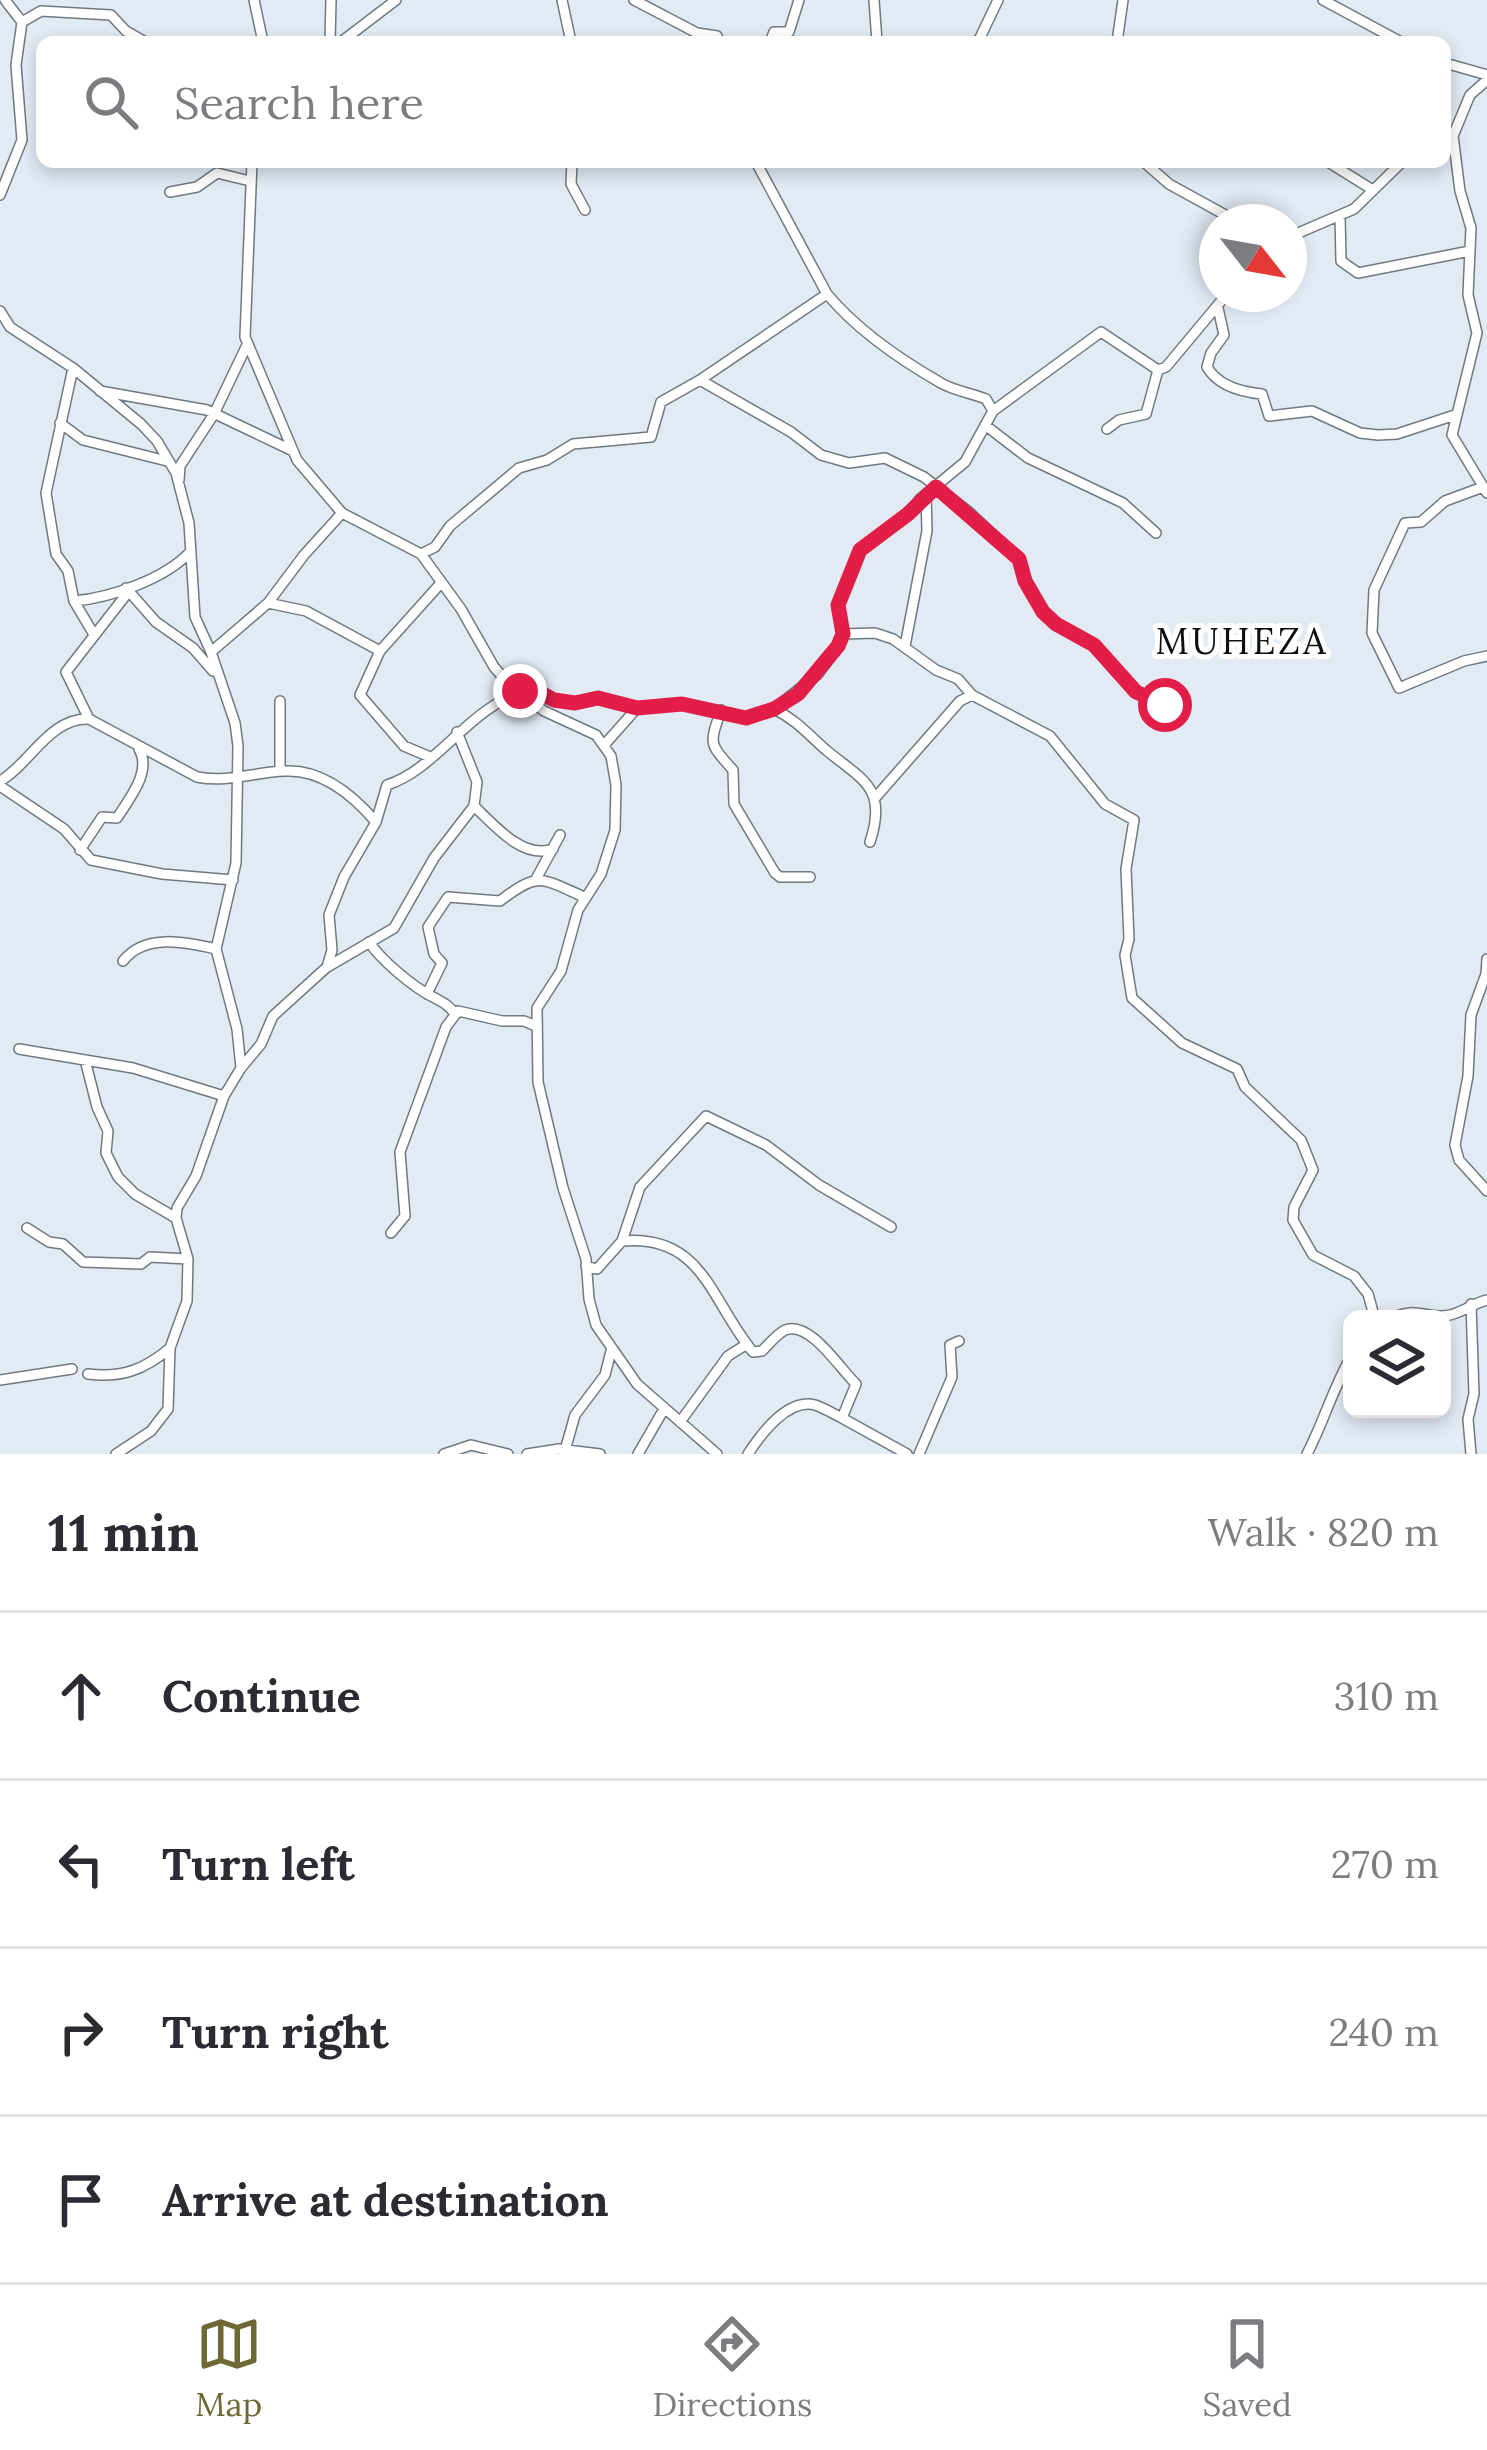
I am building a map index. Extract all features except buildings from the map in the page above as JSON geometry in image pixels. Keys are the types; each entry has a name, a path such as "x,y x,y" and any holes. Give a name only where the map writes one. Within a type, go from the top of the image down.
{"street":[{"path":"254,0 261,36"},
{"path":"330,36 331,0"},
{"path":"349,36 395,0"},
{"path":"562,0 570,36"},
{"path":"634,0 697,33 717,36"},
{"path":"772,36 789,32 799,0"},
{"path":"874,0 877,36"},
{"path":"981,36 998,0"},
{"path":"1118,36 1124,0"},
{"path":"1323,0 1390,36"},
{"path":"10,1 40,11 111,16 135,36"},
{"path":"0,195 22,140 16,65 22,22 10,1"},
{"path":"22,22 40,11"},
{"path":"1451,65 1487,78 1464,104 1451,133"},
{"path":"1451,148 1469,215 1468,295 1476,325 1455,415 1455,445 1485,490 1445,501 1421,522 1405,523 1401,528 1374,590 1372,633 1399,688 1487,656"},
{"path":"179,484 185,457 214,414 246,346 251,168"},
{"path":"572,168 571,184 585,210"},
{"path":"759,168 827,294 872,339 943,385 986,399 993,411"},
{"path":"1159,168 1169,184 1205,204"},
{"path":"1338,168 1373,190"},
{"path":"1307,228 1340,216 1396,168"},
{"path":"170,192 196,187 217,173 250,181"},
{"path":"1340,216 1341,261 1358,273 1485,243"},
{"path":"421,554 435,547 449,526 519,468 547,460 573,444 651,437 661,402 827,294"},
{"path":"0,311 10,327 73,368 141,424 170,462 179,484 189,523 195,617 235,723 238,778 233,880 216,949 242,1068"},
{"path":"335,955 329,915 376,821 384,788 410,776 457,732 520,691 534,689 554,700 575,703 598,698 637,708 682,704 746,718 774,709 818,674 843,634 838,605 855,557 965,462 993,411 1101,332 1158,370 1166,367 1214,312"},
{"path":"1219,312 1224,335 1207,367 1212,377 1228,386 1262,394 1269,416 1312,411 1360,433 1378,435 1455,415"},
{"path":"246,346 293,452 342,513 421,554 461,609 494,668 544,711 606,743 616,785 615,830 601,874 584,897 561,971 537,1009 538,1082 591,1268 589,1299 596,1325 637,1384 717,1454"},
{"path":"1474,346 1487,349"},
{"path":"73,368 46,493 56,554 68,571 74,601 93,633"},
{"path":"1107,429 1119,420 1147,414 1158,370"},
{"path":"700,380 791,432 821,455 849,463 897,461 1019,559 1025,581 1056,624 1094,645 1136,692 1176,715"},
{"path":"99,391 214,414 293,452"},
{"path":"60,423 83,440 170,462 185,457"},
{"path":"985,425 1028,458 1123,503 1156,533"},
{"path":"905,646 931,490"},
{"path":"211,652 268,603 342,513"},
{"path":"74,601 127,589 175,567 190,552"},
{"path":"430,757 404,746 374,707 362,699 365,680 380,651 441,583"},
{"path":"88,719 66,676 127,589"},
{"path":"127,589 156,622 193,648 217,675"},
{"path":"268,603 306,611 380,651"},
{"path":"843,634 875,633 905,646 936,670 958,679 971,695 1050,736 1105,804 1134,820 1126,869 1129,939 1125,955 1132,998 1182,1043 1237,1070 1245,1087 1301,1140 1313,1170 1294,1207 1293,1220 1312,1255 1354,1276 1368,1294 1372,1310"},
{"path":"875,797 960,701 971,695"},
{"path":"280,701 280,771"},
{"path":"606,743 637,708"},
{"path":"774,709 796,719 819,744 863,777 875,797 878,820 871,842"},
{"path":"721,710 711,735 713,748 733,770 734,804 775,874 810,877"},
{"path":"233,880 92,860 64,829 0,784 60,728 72,720 88,719 197,777 304,771 343,789 376,821"},
{"path":"116,1454 151,1430 168,1409 170,1348 187,1301 188,1259 177,1208 196,1176 224,1096 268,1033 273,1016 335,955 394,928 434,858 475,806 477,782 457,732"},
{"path":"80,850 102,818 117,818 136,788 145,763 139,748"},
{"path":"475,806 508,839 541,852 553,849"},
{"path":"427,994 442,963 434,954 428,927 443,902 451,896 500,901 536,879 560,835"},
{"path":"536,879 584,897"},
{"path":"123,961 132,950 154,943 178,941 216,949"},
{"path":"369,942 377,955 455,1014"},
{"path":"1487,959 1471,1015 1468,1076 1455,1145 1459,1160 1487,1192"},
{"path":"391,1233 405,1216 400,1153 431,1075 436,1045 455,1014 463,1011 536,1026"},
{"path":"19,1049 133,1068 224,1096"},
{"path":"85,1060 108,1131 106,1153 118,1177 135,1194 176,1218"},
{"path":"591,1268 622,1241 640,1186 706,1116 766,1145 819,1185 891,1227"},
{"path":"27,1228 49,1242 63,1244 83,1262 141,1264 150,1257 188,1259"},
{"path":"622,1241 645,1239 681,1250 758,1353 783,1330 793,1329 820,1344 856,1384 842,1418"},
{"path":"1451,1319 1471,1304 1487,1300"},
{"path":"1471,1304 1471,1454"},
{"path":"1451,1314 1455,1314"},
{"path":"919,1454 952,1377 950,1346 958,1341"},
{"path":"680,1422 728,1356 747,1344"},
{"path":"88,1374 131,1373 170,1348"},
{"path":"564,1452 575,1414 605,1375 611,1351"},
{"path":"0,1380 72,1369"},
{"path":"1307,1454 1321,1431 1329,1394 1343,1370"},
{"path":"748,1454 761,1434 797,1405 814,1405 907,1454"},
{"path":"638,1454 664,1408"},
{"path":"444,1454 471,1445 508,1454"},
{"path":"526,1454 600,1454"}],"district":[{"name":"MUHEZA","path":"1242,641"}],"route":[{"path":"520,691 534,689 554,700 575,703 598,698 637,708 682,704 746,718 774,709 798,694 838,646 843,634 838,605 860,550 936,487 1019,559 1025,581 1043,612 1094,645 1136,692 1165,705"}]}
